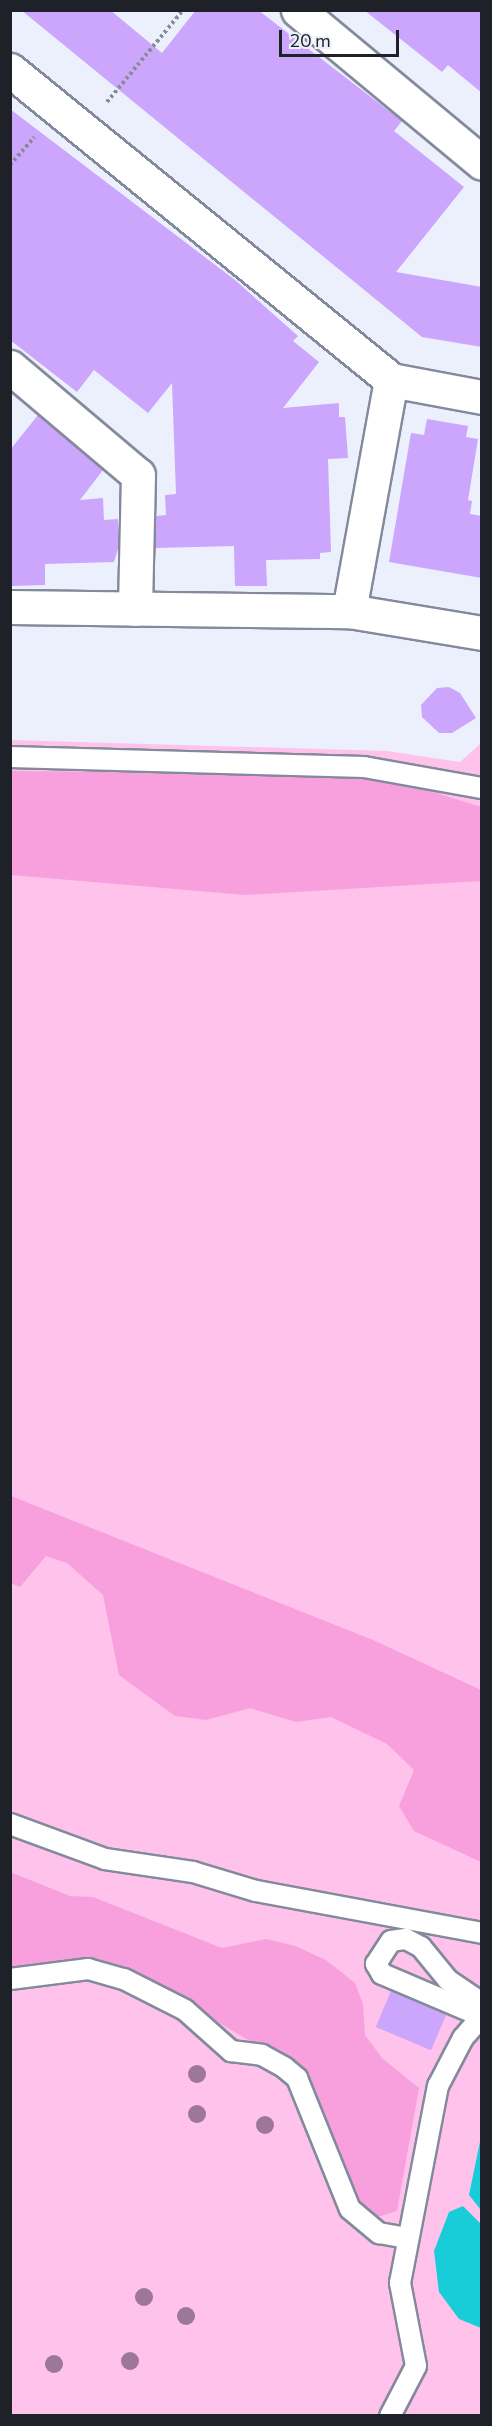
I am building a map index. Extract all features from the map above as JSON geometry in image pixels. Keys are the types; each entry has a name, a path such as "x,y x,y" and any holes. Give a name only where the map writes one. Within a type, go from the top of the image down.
{"street":[{"path":"298,10 482,163"},
{"path":"10,70 391,380 482,397"},
{"path":"10,367 138,475 135,609"},
{"path":"350,611 391,380"},
{"path":"10,608 350,611 482,633"}],"lane":[{"path":"10,757 364,767 482,788"},
{"path":"10,1824 105,1859 193,1872 256,1891 482,1933"},
{"path":"390,2415 416,2366 400,2283 438,2086 463,2038 481,2016 382,1974 376,1964 391,1941 406,1939 421,1947 448,1980 482,2003"},
{"path":"10,1979 77,1969 124,1979 184,2010 231,2051 262,2055 285,2068 297,2078 350,2209 379,2233 408,2238"}],"path":[{"path":"84,130 183,10"}],"shaded area":[{"path":"11,740 387,751 460,762 481,743 481,2415 11,2416"},
{"path":"10,771 327,774 405,783 481,807 481,881 245,895 11,875"},
{"path":"11,1496 373,1640 481,1690 481,1862 414,1831 399,1806 414,1770 387,1744 331,1717 296,1722 250,1708 206,1720 175,1716 119,1675 103,1595 67,1563 46,1556 20,1587 11,1583"},
{"path":"10,1872 70,1896 93,1897 222,1948 266,1939 295,1946 326,1960 355,1983 363,2004 365,2035 382,2058 419,2088 397,2211 374,2218 357,2198 302,2075 279,2058 165,1991 120,1972 81,1959 11,1968"}],"water":[{"path":"481,2137 482,2210 469,2195"},
{"path":"463,2206 481,2224 481,2328 459,2319 439,2292 434,2251 449,2212"}],"building":[{"path":"21,10 110,10 162,53 196,10 258,10 402,121 394,131 464,187 396,272 482,287 482,347 422,337"},
{"path":"364,10 482,10 482,93 448,65 442,72"},
{"path":"10,109 235,280 298,336 293,341 319,362 283,408 339,403 339,417 345,417 348,458 328,459 331,552 320,553 320,559 266,560 267,586 235,586 234,546 155,548 156,516 166,515 165,495 176,494 172,383 148,413 94,370 77,392 10,340"},
{"path":"38,415 103,470 80,500 103,498 104,520 118,519 118,549 114,562 45,564 45,585 10,586 10,450"},
{"path":"427,419 468,426 466,437 478,439 468,500 472,501 470,514 482,516 482,578 389,562 411,433 424,435"},
{"path":"449,687 460,693 476,718 452,733 439,733 422,717 421,705 437,688"},
{"path":"391,1991 446,2014 431,2050 376,2027"}]}
